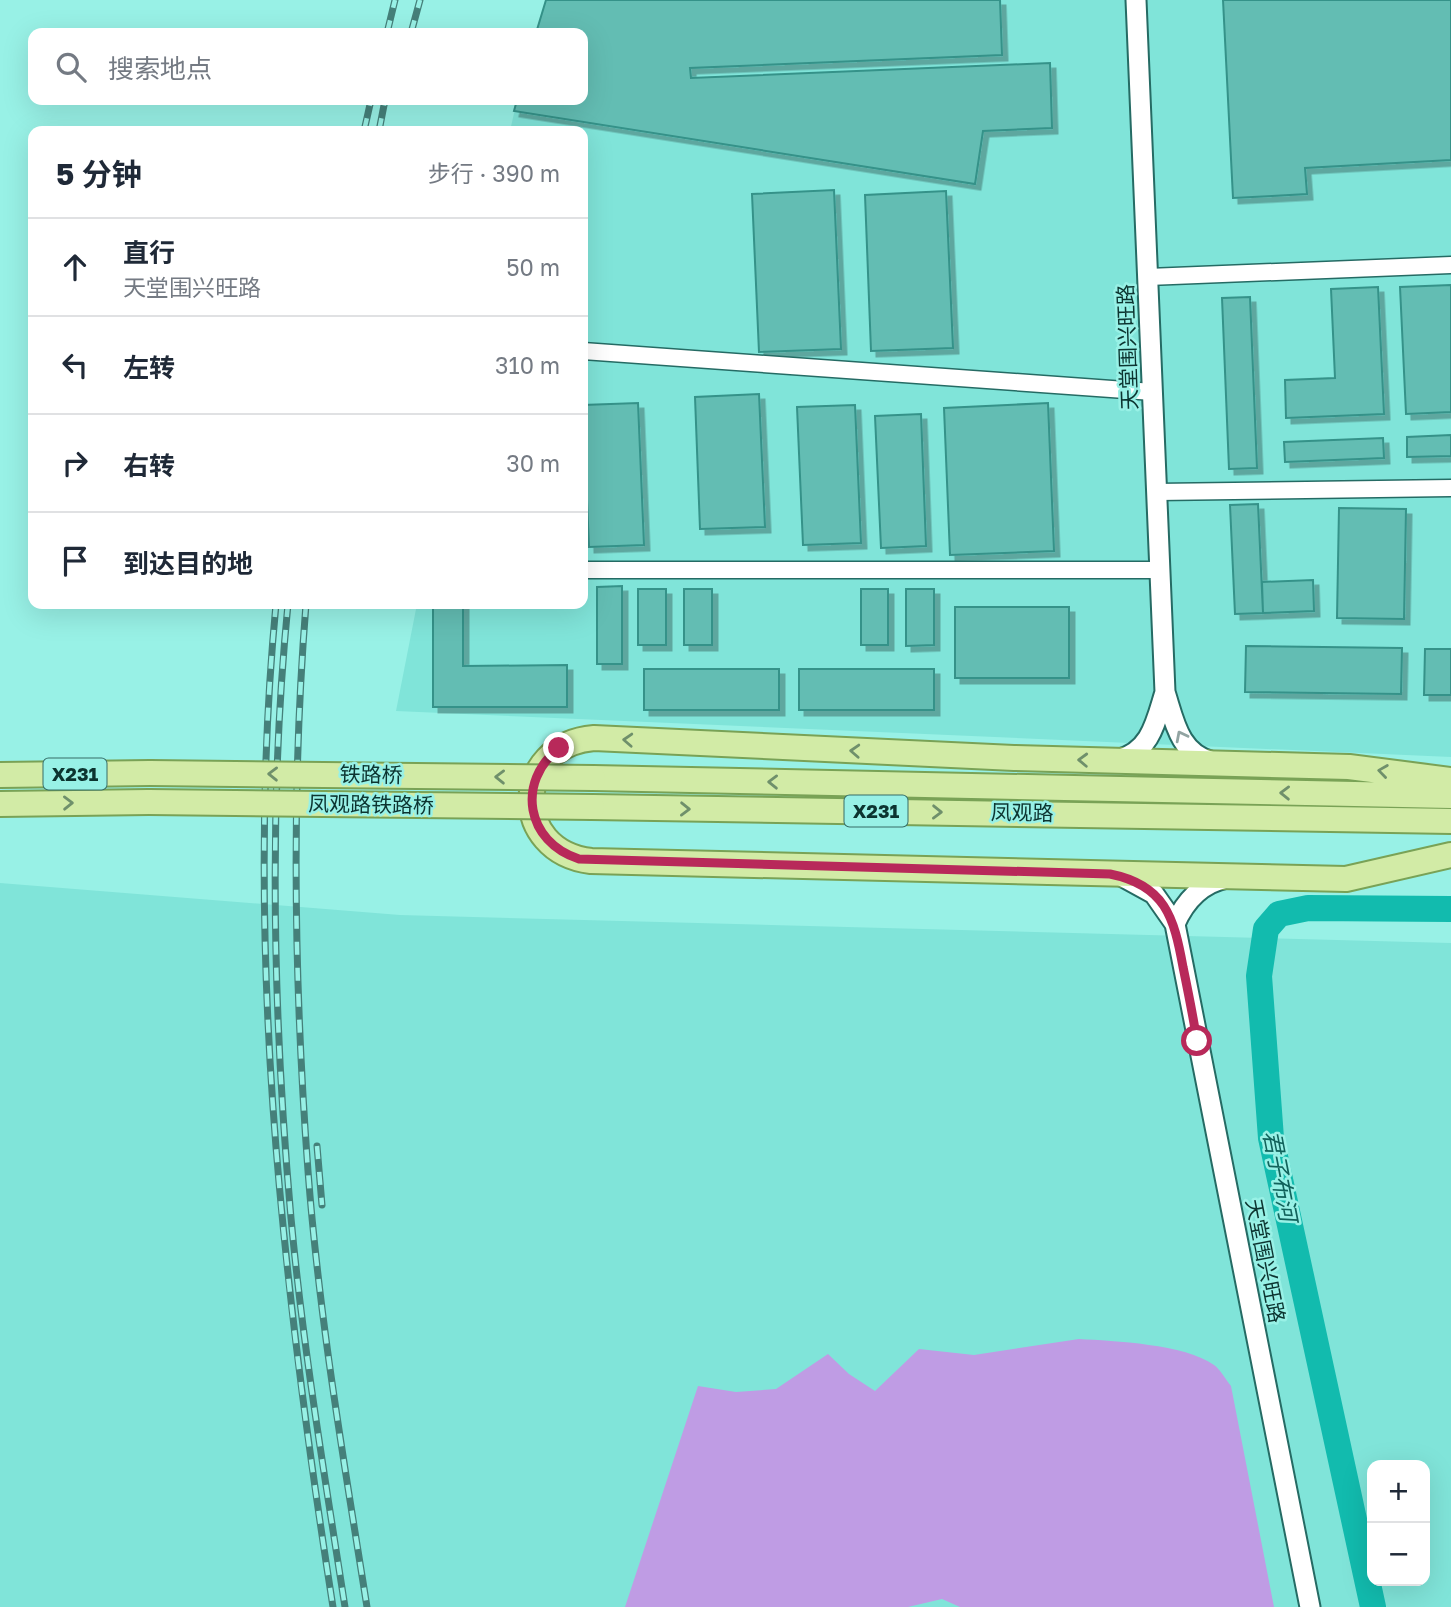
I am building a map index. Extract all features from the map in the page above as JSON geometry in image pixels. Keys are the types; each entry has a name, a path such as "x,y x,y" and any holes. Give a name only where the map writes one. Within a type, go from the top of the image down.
{"main road":[{"path":"1451,780 1349,767 1014,758 582,739 559,748 542,764 532,786 532,810 548,842 567,856 591,861 1346,880 1451,855"},
{"path":"883,785 1014,758"},
{"name":"铁路桥","path":"0,775 150,773 593,778"},
{"name":"凤观路","path":"593,778 1451,796"},
{"name":"凤观路铁路桥","path":"0,804 149,802 592,807"},
{"name":"凤观路","path":"592,807 1451,821"}],"street":[{"name":"天堂围兴旺路","path":"1136,0 1165,691"},
{"path":"1148,277 1451,265"},
{"path":"588,351 1153,392"},
{"path":"1157,492 1451,488"},
{"path":"588,570 1160,570"},
{"path":"1113,761 1137,751 1149,739 1165,691"},
{"path":"1165,691 1185,745 1198,757 1216,763"},
{"path":"1110,874 1144,886 1162,902 1175,924"},
{"path":"1175,924 1185,904 1201,889 1231,877"},
{"name":"天堂围兴旺路","path":"1175,924 1310,1607"}],"shaded area":[{"path":"546,0 1451,0 1451,757 396,711 416,609 588,609 588,126 511,126 516,105 588,105 588,28 538,28"},
{"path":"0,883 400,915 1451,943 1451,1607 0,1607"},
{"path":"1079,1339 1149,1345 1186,1352 1214,1365 1223,1375 1231,1386 1274,1607 960,1607 942,1599 908,1607 625,1607 698,1386 736,1392 776,1389 828,1354 849,1374 875,1391 919,1349 974,1355"}],"building":[{"path":"546,0 1000,0 1002,55 690,68 691,78 1050,63 1052,128 983,131 975,184 514,111 516,105 588,105 588,28 538,28"},
{"path":"1223,0 1451,0 1451,160 1305,168 1307,194 1233,198"},
{"path":"834,190 841,349 759,352 752,194"},
{"path":"946,191 953,348 871,351 865,195"},
{"path":"1451,285 1451,412 1406,414 1400,287"},
{"path":"1378,287 1384,414 1286,418 1285,380 1335,378 1331,289"},
{"path":"1250,297 1257,468 1229,469 1222,298"},
{"path":"759,394 765,527 700,529 695,397"},
{"path":"638,403 644,545 589,547 588,405"},
{"path":"1048,403 1054,551 950,555 944,408"},
{"path":"855,405 861,543 803,545 797,407"},
{"path":"921,414 926,546 881,548 875,416"},
{"path":"1451,435 1451,456 1407,457 1407,437"},
{"path":"1383,438 1384,458 1285,462 1284,442"},
{"path":"1258,504 1263,613 1235,614 1230,505"},
{"path":"1339,508 1406,509 1404,619 1337,618"},
{"path":"1313,580 1314,611 1263,613 1262,582"},
{"path":"622,586 622,664 597,664 597,587"},
{"path":"638,589 666,589 666,645 638,645"},
{"path":"684,589 712,589 712,645 684,645"},
{"path":"861,589 888,589 888,645 861,645"},
{"path":"906,589 934,589 934,645 906,646"},
{"path":"955,607 1069,607 1069,678 955,678"},
{"path":"433,609 463,609 463,666 567,665 567,707 433,707"},
{"path":"1246,646 1402,648 1401,694 1245,692"},
{"path":"1425,649 1451,649 1451,695 1424,695"},
{"path":"644,669 779,669 779,710 644,710"},
{"path":"799,669 934,669 934,710 799,710"}],"waterway":[{"name":"君子布河","path":"1373,1607 1271,1138 1259,976 1266,929 1279,914 1308,908 1451,909"}],"railway":[{"path":"388,28 395,0"},
{"path":"412,28 420,0"},
{"path":"365,126 370,105"},
{"path":"380,126 384,105"},
{"path":"276,609 267,730 264,856 266,982 273,1107 298,1358 333,1607"},
{"path":"288,609 275,834 280,1065 291,1218 302,1315 345,1607"},
{"path":"306,609 296,816 297,958 303,1100 325,1335 367,1607"},
{"path":"317,1146 322,1205"}],"route":[{"path":"559,748 542,764 536,775 532,786 532,810 540,832 548,842 567,856 579,859 1110,874 1133,880 1162,902 1175,924 1197,1041"}]}
